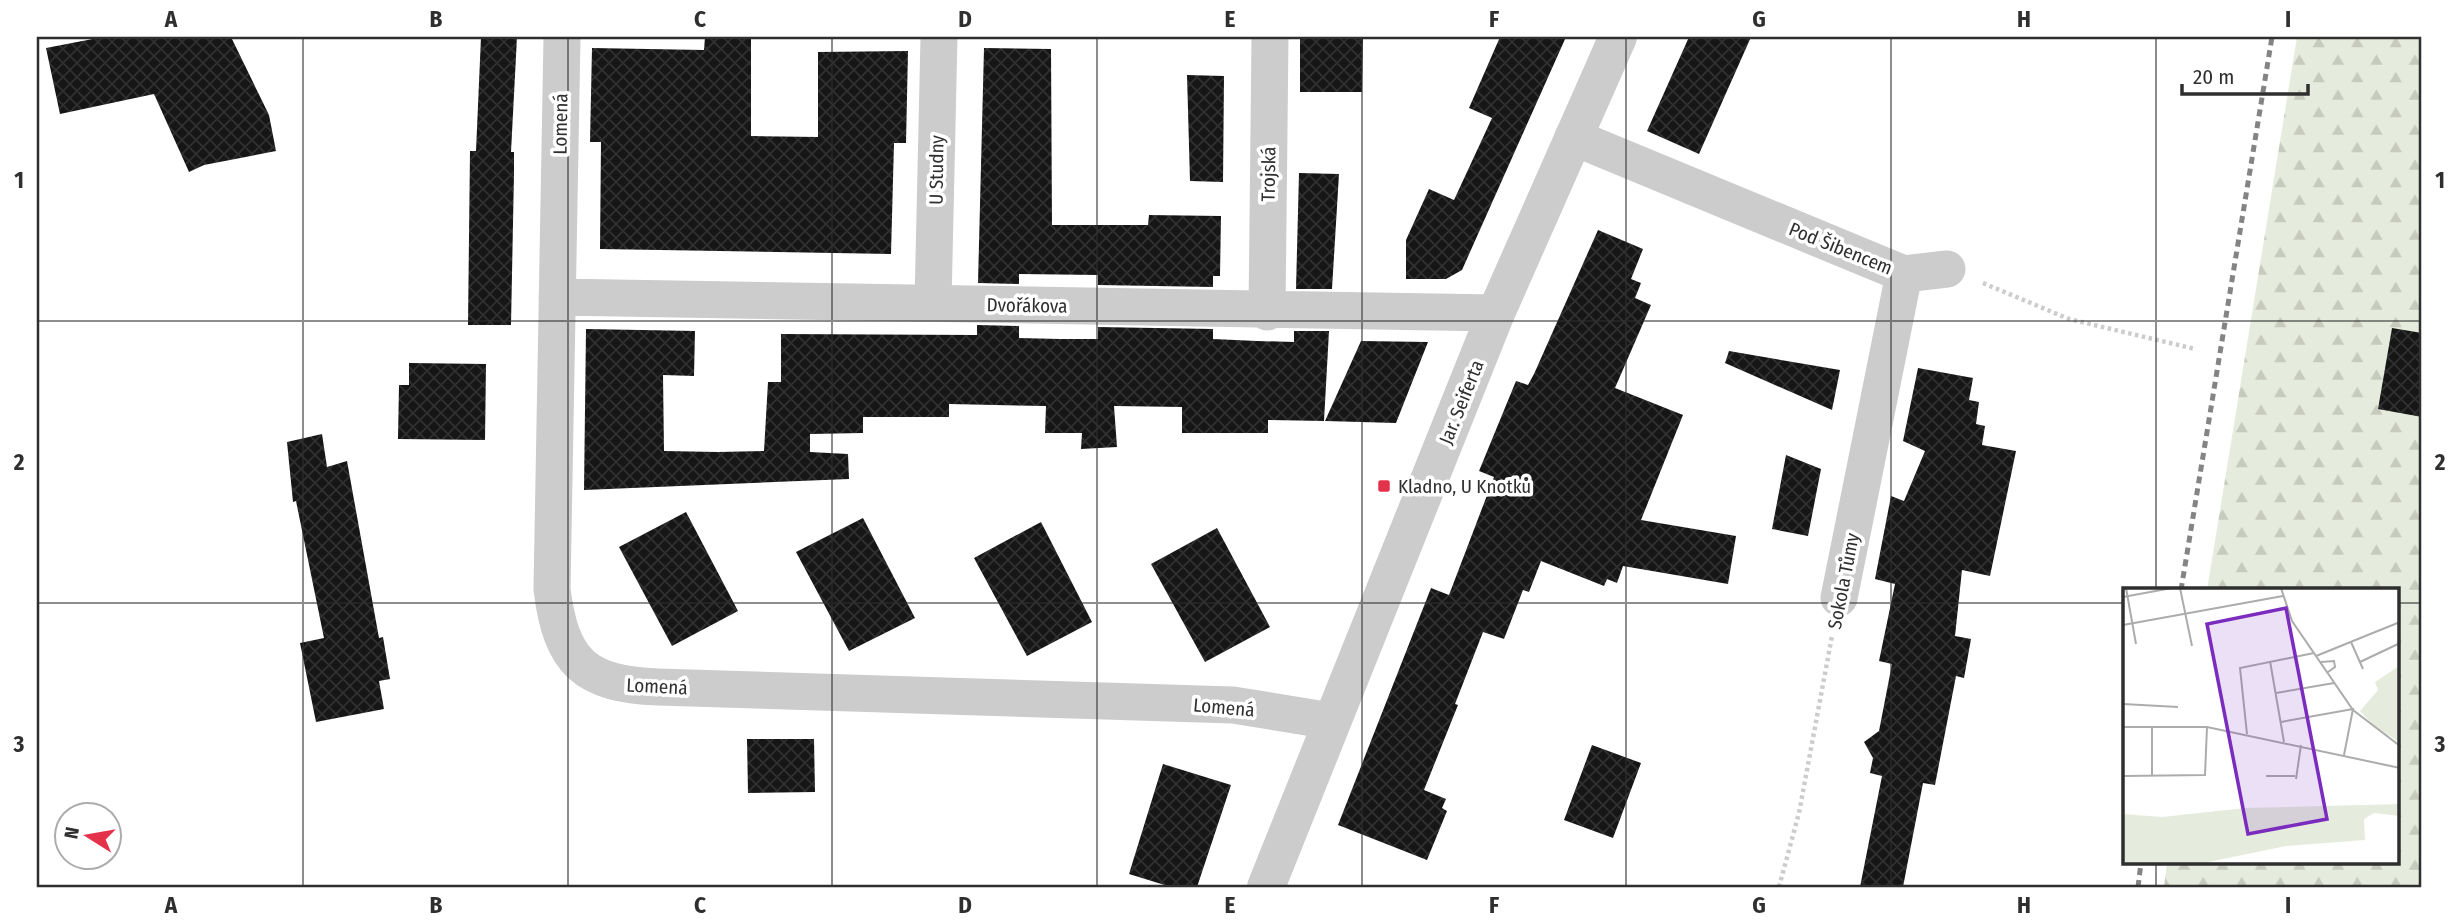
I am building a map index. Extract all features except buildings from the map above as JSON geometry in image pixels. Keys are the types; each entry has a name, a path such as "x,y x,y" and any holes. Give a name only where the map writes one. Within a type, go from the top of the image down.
{"street":[{"name":"Lomená","path":"562,37 552,589 556,618 568,650 593,675 620,685 646,687 1233,705 1331,722"},
{"name":"U Studny","path":"933,303 939,37"},
{"name":"Trojská","path":"1267,312 1270,37"},
{"name":"Jar. Seiferta","path":"1266,887 1496,313 1618,37"},
{"name":"Pod Šibencem","path":"1573,137 1904,274 1947,269"},
{"name":"Sokola Tůmy","path":"1839,598 1904,274"},
{"name":"Dvořákova","path":"557,297 1267,312 1496,313"}],"path":[{"path":"1947,269 2069,319 2195,349"},
{"name":"Sokola Tůmy","path":"1779,887 1799,813 1839,598"}],"green space":[{"path":"2297,37 2422,37 2422,887 2164,887 2167,864 2400,864 2400,588 2207,588"}],"railway":[{"path":"2181,588 2272,37"},
{"path":"2138,887 2141,864"}],"place":[{"name":"Kladno, U Knotků","path":"1384,486"}]}
